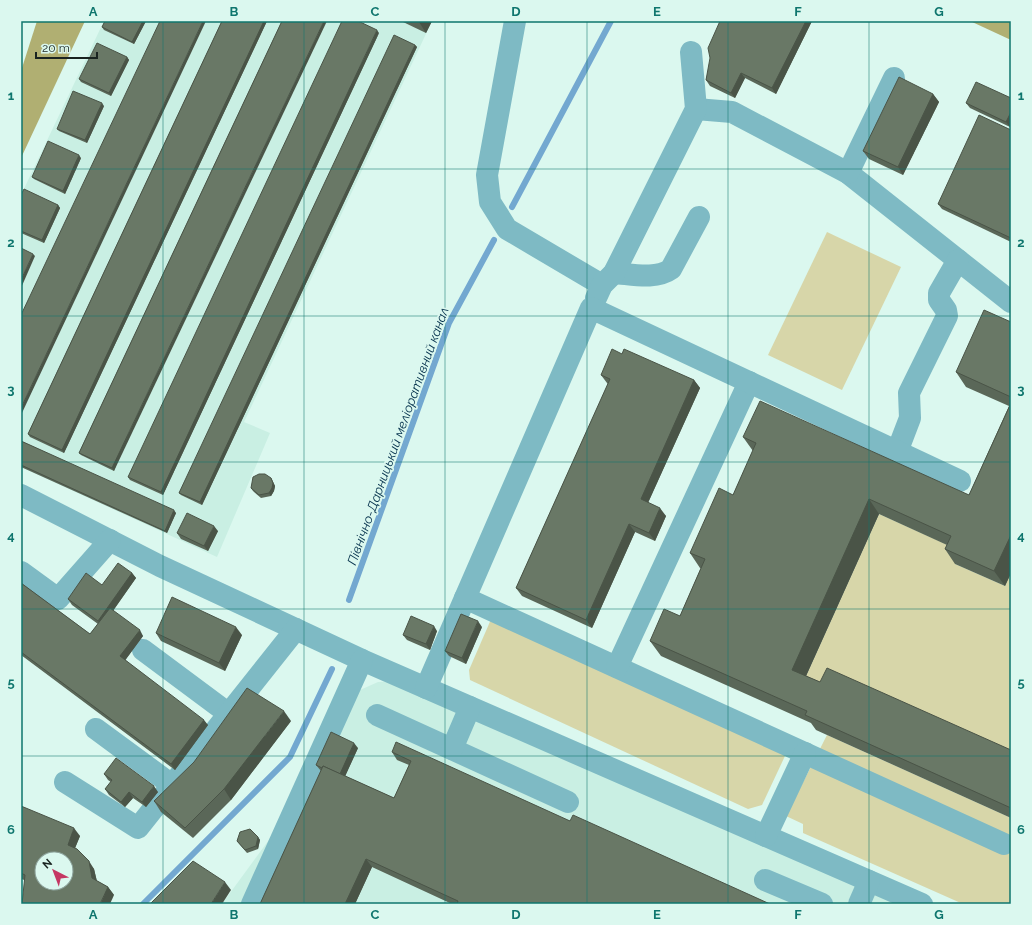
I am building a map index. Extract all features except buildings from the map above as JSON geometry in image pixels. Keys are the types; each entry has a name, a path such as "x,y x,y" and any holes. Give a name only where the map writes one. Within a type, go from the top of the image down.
{"lane":[{"path":"515,21 487,175 490,202 507,230 608,279 666,273 671,269 699,217"},
{"path":"426,688 591,308 608,279 696,109 691,52"},
{"path":"848,173 894,78"},
{"path":"696,109 732,112 848,173 1011,302"},
{"path":"897,452 910,418 909,393 947,316 946,310 938,300 939,293 958,260"},
{"path":"591,308 960,481"},
{"path":"617,667 749,382"},
{"path":"21,495 110,540 362,660 922,904"},
{"path":"21,572 58,599 110,540"},
{"path":"466,598 1004,844"},
{"path":"65,782 138,828 296,629"},
{"path":"143,650 228,714"},
{"path":"252,904 362,660"},
{"path":"452,749 470,707"},
{"path":"377,715 568,802"},
{"path":"96,729 172,785"},
{"path":"766,836 805,753"},
{"path":"765,880 822,904"},
{"path":"859,904 869,881"}],"shaded area":[{"path":"37,21 85,21 21,158 21,71"},
{"path":"104,21 432,21 244,422 270,433 217,557 21,467 21,195"},
{"path":"970,21 1011,21 1011,40"},
{"path":"827,232 901,267 842,390 768,355"},
{"path":"879,514 961,551 955,564 1005,586 1011,572 1011,761 802,685"},
{"path":"492,617 778,747 785,756 762,805 748,809 470,680 469,670"},
{"path":"395,681 897,904 222,904 320,770 360,690 378,682"},
{"path":"827,735 1011,818 1011,904 963,904 803,833 803,824 786,816"}],"waterway":[{"name":"Північно-Дарницький меліоративний канал","path":"512,207 611,21"},
{"name":"Північно-Дарницький меліоративний канал","path":"349,600 449,323 494,240"},
{"name":"Північно-Дарницький меліоративний канал","path":"143,904 290,757 332,669"}]}
